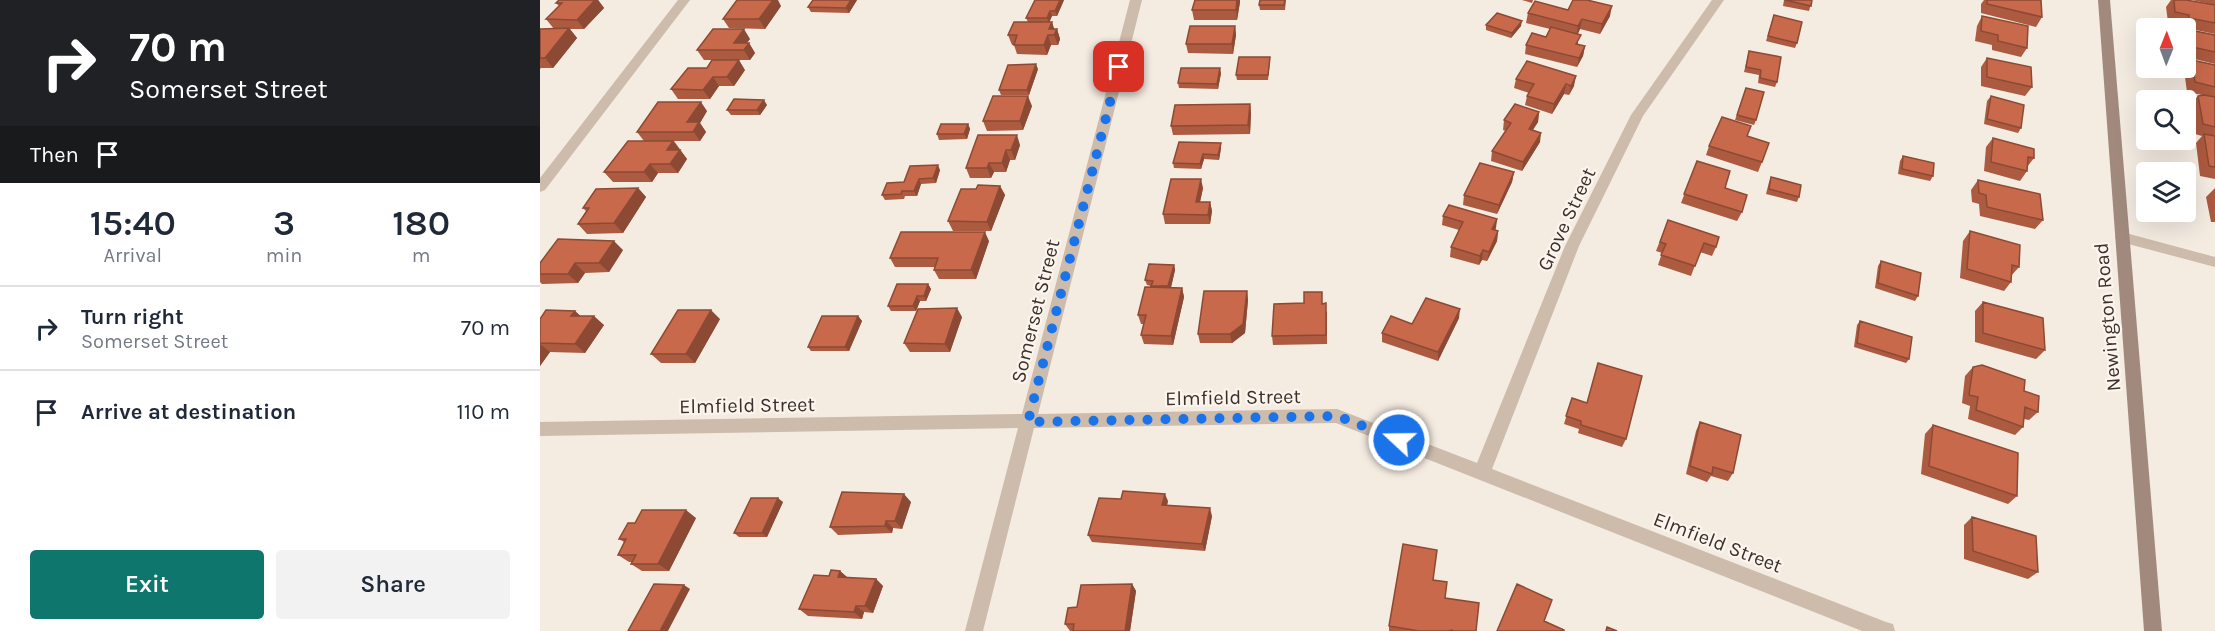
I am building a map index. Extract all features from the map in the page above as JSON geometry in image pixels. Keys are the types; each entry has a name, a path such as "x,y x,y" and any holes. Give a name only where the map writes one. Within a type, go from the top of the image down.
{"main road":[{"name":"Newington Road","path":"2104,0 2153,631"}],"street":[{"path":"540,187 684,0"},
{"name":"Somerset Street","path":"974,631 1136,0"},
{"name":"Grove Street","path":"1482,472 1572,246 1612,165 1637,115 1718,0"},
{"path":"2122,237 2215,262"},
{"name":"Elmfield Street","path":"540,429 1337,416 1886,631"}],"building":[{"path":"559,0 595,0 577,20 546,19 562,3 556,3"},
{"path":"737,0 773,0 759,19 723,19"},
{"path":"813,0 851,0 846,8 808,7"},
{"path":"1035,0 1060,0 1055,11 1050,11 1047,18 1026,18"},
{"path":"1195,0 1237,0 1236,10 1192,10"},
{"path":"1260,0 1285,0 1284,5 1259,5"},
{"path":"1573,0 1587,0 1612,6 1602,24 1582,19 1578,26 1528,13 1535,1 1568,10"},
{"path":"1785,0 1812,0 1811,6"},
{"path":"1987,0 2041,0 2042,17 1987,4"},
{"path":"2174,0 2215,5 2215,23 2189,18 2189,15 2175,12"},
{"path":"1497,13 1522,21 1512,33 1486,25"},
{"path":"1774,15 1802,22 1797,43 1768,36"},
{"path":"1982,16 2028,26 2027,48 1998,41 1998,35 1981,31"},
{"path":"1014,22 1052,22 1049,29 1057,29 1054,35 1048,35 1044,45 1014,45 1017,35 1008,35"},
{"path":"1190,26 1235,26 1232,44 1186,44"},
{"path":"1551,27 1581,35 1576,44 1585,46 1579,58 1526,45 1532,33 1546,37"},
{"path":"569,28 545,58 540,58 540,29"},
{"path":"713,29 744,29 734,43 749,43 744,50 697,50"},
{"path":"2196,31 2215,35 2215,52 2196,48"},
{"path":"1749,51 1781,57 1777,82 1760,78 1761,70 1746,67"},
{"path":"1239,57 1270,57 1268,75 1236,75"},
{"path":"1987,58 2031,67 2032,87 1987,77"},
{"path":"712,60 739,60 727,77 713,77 703,90 671,89 688,68 707,68"},
{"path":"1527,61 1576,76 1571,86 1566,84 1554,104 1527,96 1534,84 1516,79"},
{"path":"2196,61 2215,65 2215,87 2195,82"},
{"path":"1036,64 1027,90 999,90 1008,65"},
{"path":"1181,68 1220,68 1217,84 1178,83"},
{"path":"1746,88 1764,92 1756,120 1737,115"},
{"path":"993,96 1028,96 1020,121 983,121"},
{"path":"1991,96 2024,105 2021,128 1987,119"},
{"path":"2198,96 2215,97 2215,127 2203,124"},
{"path":"734,99 764,100 757,110 727,110"},
{"path":"658,102 701,102 687,122 699,122 693,132 637,132"},
{"path":"1250,104 1248,125 1171,126 1175,105"},
{"path":"1515,104 1539,112 1529,129 1541,133 1523,162 1492,151 1511,123 1504,120"},
{"path":"1722,117 1751,126 1747,136 1769,143 1762,162 1709,146"},
{"path":"941,124 968,124 964,134 937,134"},
{"path":"2204,134 2215,136 2215,167 2209,166"},
{"path":"978,135 1017,135 1011,150 1006,150 1002,163 989,163 987,168 966,168"},
{"path":"1993,138 2034,149 2034,158 2028,157 2027,171 1991,162"},
{"path":"628,141 673,141 667,150 680,150 670,164 650,164 644,172 604,172"},
{"path":"1179,142 1221,143 1218,155 1203,154 1200,164 1173,163"},
{"path":"1903,156 1934,163 1933,176 1902,169"},
{"path":"1697,161 1730,171 1725,188 1747,195 1742,212 1684,194"},
{"path":"1480,163 1514,172 1499,205 1464,195"},
{"path":"938,165 933,178 919,179 914,191 882,195 887,183 904,182 910,166"},
{"path":"1771,177 1801,185 1799,197 1769,189"},
{"path":"1171,179 1201,179 1196,202 1210,202 1208,215 1163,214"},
{"path":"1978,180 2040,194 2043,220 1987,207 1986,195 1979,193"},
{"path":"978,185 1000,186 987,222 948,221 961,189 976,189"},
{"path":"638,188 614,223 578,224 589,208 583,208 596,189"},
{"path":"1449,205 1497,219 1492,229 1498,231 1489,252 1483,250 1480,256 1451,247 1463,222 1443,216"},
{"path":"1668,220 1719,237 1716,247 1704,243 1695,266 1661,255 1666,244 1660,242"},
{"path":"1970,231 2020,245 2019,267 2012,265 2011,282 1967,269"},
{"path":"901,232 985,232 971,270 934,270 938,258 890,258"},
{"path":"558,239 614,241 599,263 575,263 568,274 540,274 540,263"},
{"path":"1881,261 1921,273 1918,296 1878,283"},
{"path":"1149,264 1174,265 1168,286 1151,286 1153,281 1145,280"},
{"path":"897,284 928,284 924,296 917,296 913,306 888,306"},
{"path":"1145,287 1182,288 1171,336 1141,335 1146,315 1138,315"},
{"path":"1204,291 1247,291 1243,324 1230,334 1198,334"},
{"path":"1304,292 1322,292 1322,304 1326,303 1326,335 1272,336 1274,304 1304,303"},
{"path":"1426,298 1460,309 1438,352 1382,333 1391,316 1412,324"},
{"path":"1983,302 2043,318 2045,350 1983,333"},
{"path":"957,308 945,344 904,343 918,309"},
{"path":"546,310 575,311 571,316 594,316 575,344 540,343 540,319"},
{"path":"678,310 711,310 686,354 651,354"},
{"path":"822,316 858,316 845,347 808,347"},
{"path":"1860,321 1912,337 1909,359 1857,343"},
{"path":"1598,363 1642,376 1626,439 1581,425 1581,421 1566,416 1572,398 1587,403"},
{"path":"1982,365 2025,380 2024,391 2039,396 2038,412 2025,407 2023,427 1976,410 1978,397 1969,395 1973,367"},
{"path":"1700,422 1741,435 1733,473 1713,467 1712,474 1690,466"},
{"path":"1933,425 2018,453 2017,496 1929,466"},
{"path":"1123,491 1165,494 1162,505 1210,508 1202,544 1088,535 1099,498 1121,499"},
{"path":"842,492 904,494 895,521 886,521 885,526 830,527"},
{"path":"751,498 778,498 762,533 734,533"},
{"path":"642,510 686,510 658,564 631,564 636,555 618,555 626,539 619,539 628,523 635,523"},
{"path":"1972,517 2036,536 2038,572 1973,551"},
{"path":"1403,544 1437,550 1433,580 1447,582 1445,598 1479,603 1476,631 1419,631 1389,626"},
{"path":"831,570 840,571 838,577 876,579 865,606 856,606 854,612 799,609 814,575 829,576"},
{"path":"654,584 684,585 660,631 628,631"},
{"path":"1132,584 1125,631 1073,631 1074,624 1065,624 1068,608 1077,607 1081,585"},
{"path":"1517,584 1552,600 1544,621 1564,631 1497,631"}],"route":[{"path":"1119,67 1028,422 1337,416 1399,440"}]}
